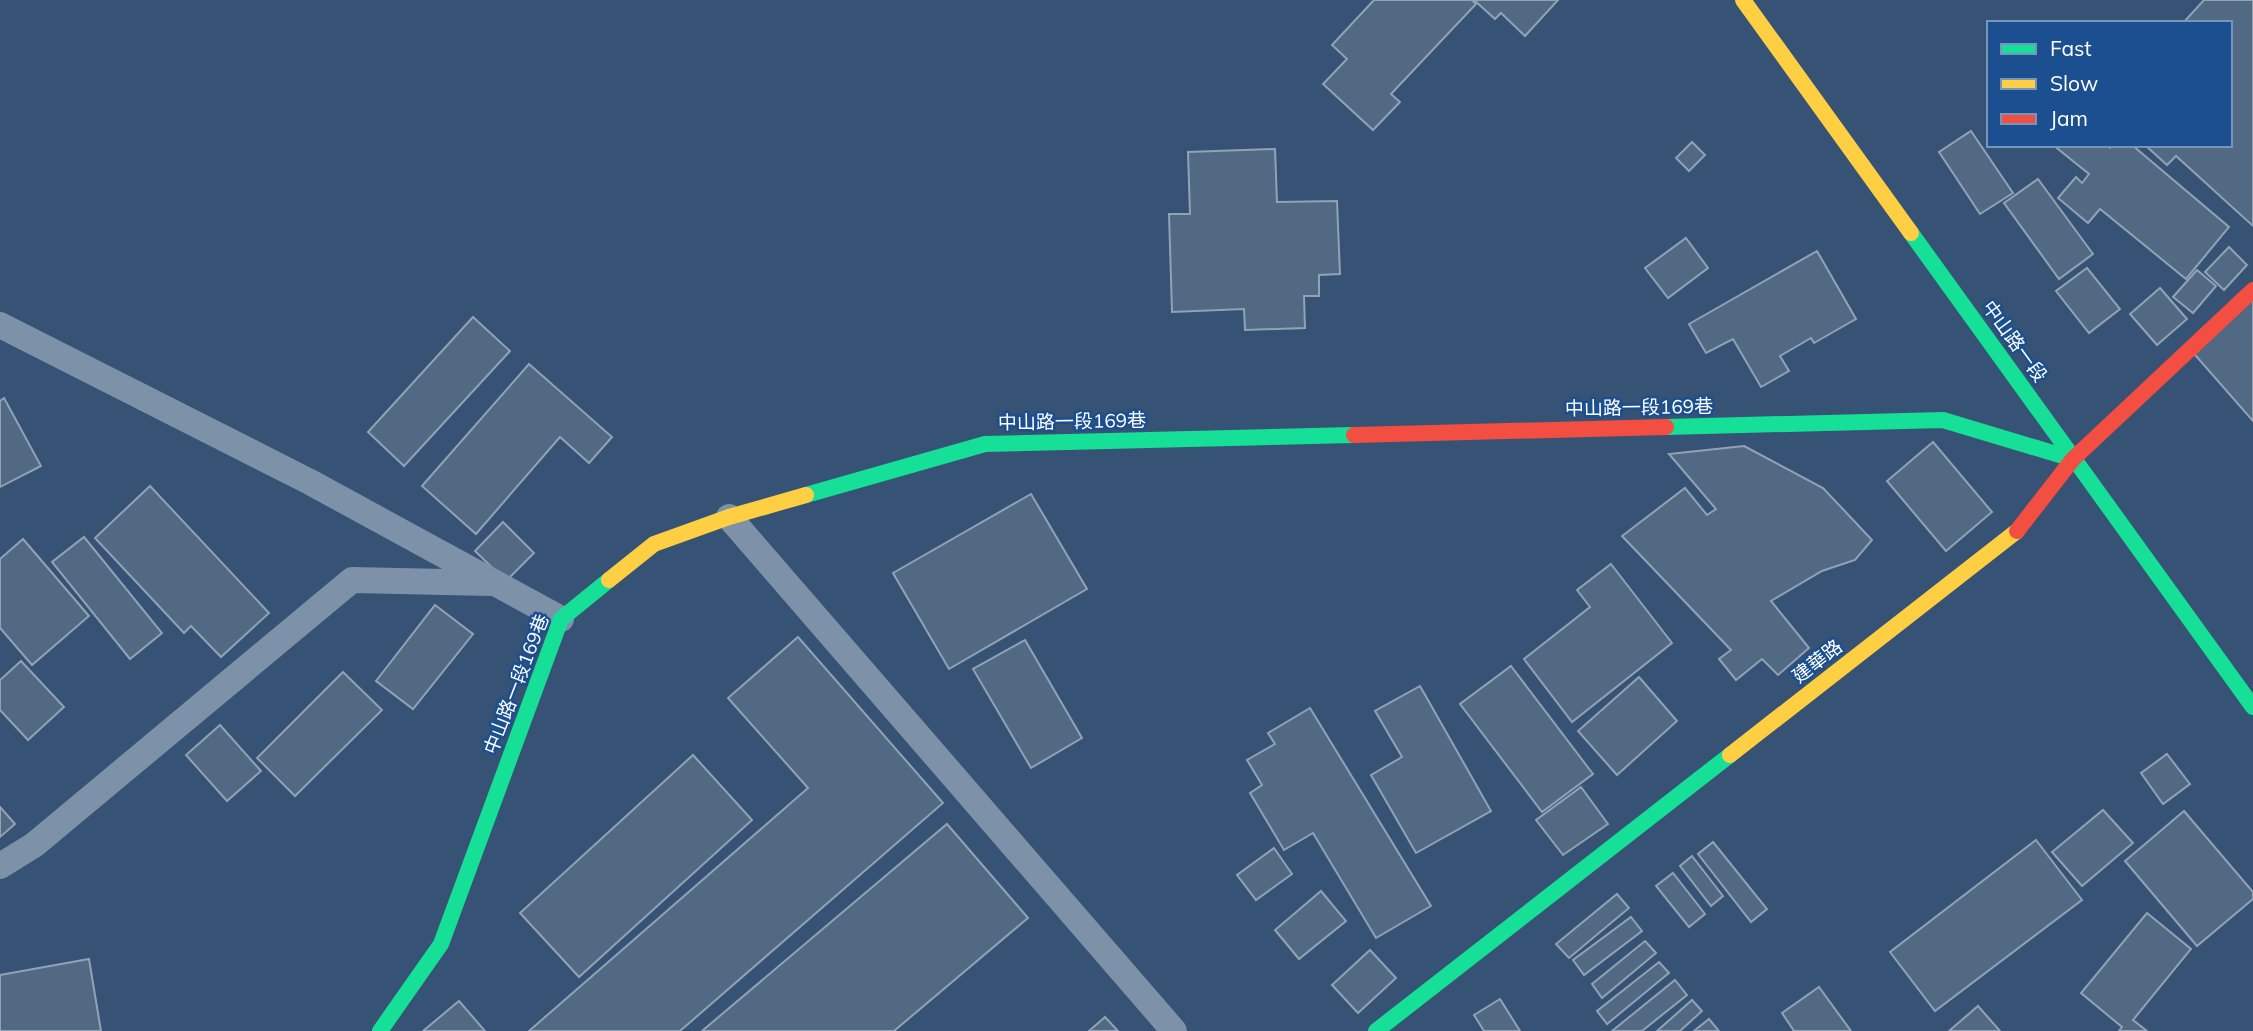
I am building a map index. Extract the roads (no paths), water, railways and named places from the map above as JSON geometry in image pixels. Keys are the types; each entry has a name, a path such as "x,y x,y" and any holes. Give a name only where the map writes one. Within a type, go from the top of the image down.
{"street":[{"name":"中山路一段","path":"1743,0 2253,707"},
{"name":"建華路","path":"1376,1031 2013,535 2073,459 2253,290"},
{"name":"中山路一段169巷","path":"380,1031 441,944 561,619 654,544 729,517 985,444 1943,420 2073,459"}],"lane":[{"path":"0,325 310,482 561,619"},
{"path":"729,517 1174,1031"},
{"path":"0,866 34,845 352,580 496,584"}]}
